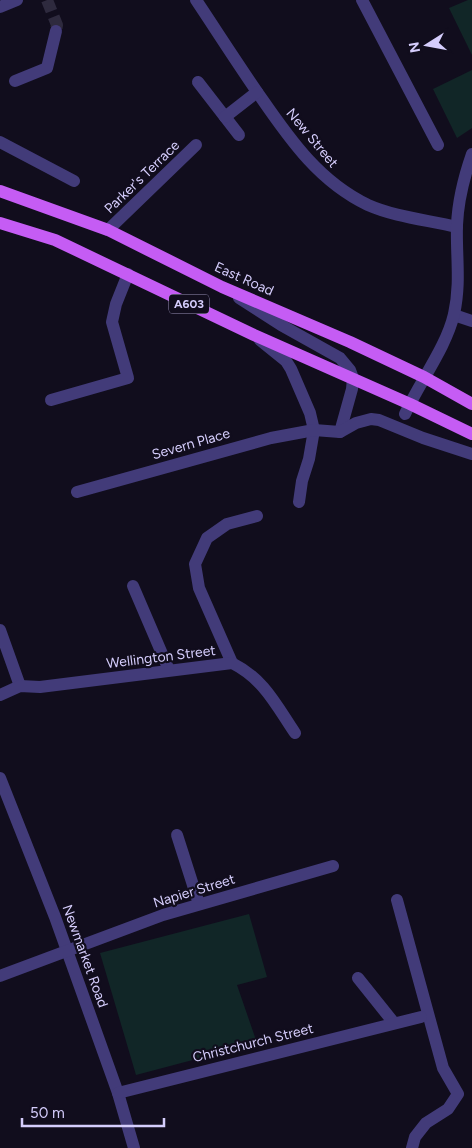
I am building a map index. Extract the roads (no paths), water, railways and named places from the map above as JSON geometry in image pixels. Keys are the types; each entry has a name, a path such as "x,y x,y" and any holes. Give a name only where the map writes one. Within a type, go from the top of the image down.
{"main road":[{"name":"East Road","path":"0,191 108,230 222,287 350,342 424,377 472,404"},
{"name":"A603","path":"0,223 55,240 254,335 352,378 408,409 472,434"}],"street":[{"path":"0,7 17,0"},
{"name":"New Street","path":"196,0 289,138 318,171 342,192 370,206 457,227"},
{"path":"362,0 438,145"},
{"path":"15,81 47,68 56,31"},
{"path":"198,82 239,135"},
{"path":"225,118 257,92"},
{"path":"0,142 74,181"},
{"name":"Parker's Terrace","path":"108,230 196,145"},
{"path":"408,409 446,338 454,315 459,284 457,227 464,180 472,154"},
{"path":"51,400 128,378 112,322 116,304 128,274"},
{"path":"222,287 281,325 340,358 350,370 352,389 340,432"},
{"path":"454,315 472,321"},
{"path":"254,335 286,361 310,413 314,430 299,502"},
{"path":"340,432 356,423 371,418 472,454"},
{"name":"Severn Place","path":"77,492 271,438 314,430 340,432"},
{"path":"232,663 199,588 195,564 207,538 227,524 257,516"},
{"path":"133,586 169,670"},
{"path":"0,630 20,686"},
{"name":"Wellington Street","path":"0,695 20,686 40,686 232,663 246,670 260,682 295,733"},
{"name":"Newmarket Road","path":"0,778 67,951 118,1093 134,1148"},
{"path":"177,835 199,904"},
{"name":"Napier Street","path":"0,976 163,915 333,866"},
{"path":"397,900 443,1068 458,1094 448,1109 426,1123 415,1137 412,1148"},
{"path":"358,978 394,1023"},
{"name":"Christchurch Street","path":"118,1093 421,1016"}],"tunnel":[{"path":"47,0 57,25 56,31"}]}
